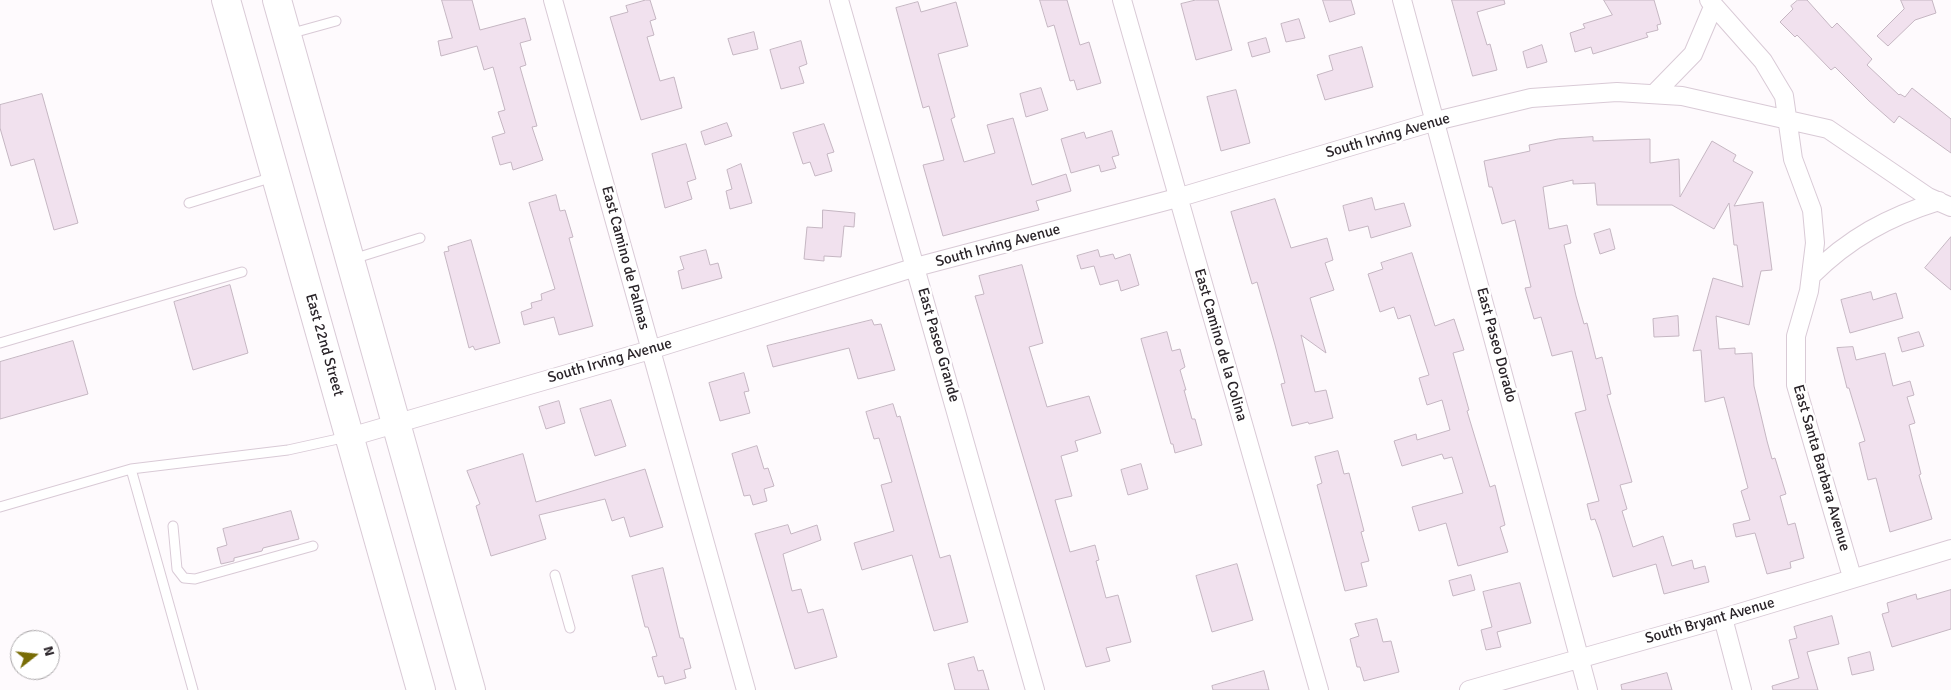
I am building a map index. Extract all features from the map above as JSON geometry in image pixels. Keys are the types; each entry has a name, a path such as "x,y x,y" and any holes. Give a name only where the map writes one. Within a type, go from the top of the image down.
{"main road":[{"name":"East 22nd Street","path":"226,0 421,690"},
{"path":"277,0 471,690"}],"street":[{"name":"East Camino de Palmas","path":"553,0 746,690"},
{"name":"East Paseo Grande","path":"839,0 1035,690"},
{"name":"East Camino de la Colina","path":"1122,0 1319,690"},
{"name":"East Paseo Dorado","path":"1402,0 1588,690"},
{"path":"1654,94 1693,54 1711,3"},
{"name":"East Santa Barbara Avenue","path":"1711,3 1763,61 1784,96 1793,159 1812,210 1815,243 1810,291 1796,336 1796,385 1852,578"},
{"name":"South Irving Avenue","path":"350,437 650,350 916,267 1177,198 1436,121 1531,98 1617,92 1682,96 1828,130 1928,197 1945,204"},
{"name":"South Irving Avenue","path":"1811,276 1871,228 1900,214 1945,204"},
{"name":"South Bryant Avenue","path":"1469,690 1723,618 1951,549"},
{"path":"1723,618 1742,690"}],"lane":[{"path":"286,34 336,21"},
{"path":"189,203 276,176"},
{"path":"351,260 420,238"},
{"path":"0,343 242,272"},
{"path":"0,507 131,469 288,450 350,437"},
{"path":"131,469 193,690"},
{"path":"173,526 177,569 184,578 195,580 313,546"},
{"path":"555,575 570,628"}],"building":[{"path":"442,0 472,0 480,30 525,18 531,40 520,43 526,65 520,67 537,126 532,127 543,160 513,170 511,162 500,165 492,137 505,133 498,112 505,110 493,67 484,70 477,46 441,56 438,41 452,38"},
{"path":"650,0 656,19 650,21 654,35 647,37 660,81 674,77 682,108 641,120 610,17 628,12 626,6"},
{"path":"1040,0 1067,0 1080,45 1089,42 1101,83 1077,90 1074,80 1070,81 1054,25 1048,27"},
{"path":"1196,0 1218,0 1232,50 1196,60 1181,4"},
{"path":"1323,0 1351,0 1355,14 1330,22"},
{"path":"1452,0 1504,0 1505,4 1477,12 1487,45 1490,44 1497,70 1473,76"},
{"path":"1604,0 1654,0 1661,24 1657,25 1658,30 1646,33 1648,37 1593,54 1591,47 1575,52 1570,33 1585,28 1583,24 1612,15"},
{"path":"1798,0 1807,0 1832,28 1837,23 1872,59 1867,65 1899,95 1905,97 1912,88 1951,119 1951,153 1899,116 1894,123 1835,67 1831,70 1797,35 1795,37 1780,22 1793,9 1791,6"},
{"path":"1901,0 1932,0 1936,13 1915,20 1888,46 1877,36 1904,9"},
{"path":"918,2 921,12 956,2 968,46 938,54 955,117 951,119 964,162 995,153 987,125 1013,118 1032,185 1066,174 1071,191 1036,201 1039,210 943,236 923,165 944,160 929,106 923,108 896,8"},
{"path":"1299,19 1305,38 1286,42 1281,24"},
{"path":"754,32 758,49 733,55 728,39"},
{"path":"1266,38 1270,52 1252,57 1248,43"},
{"path":"801,41 807,64 799,67 804,83 781,89 770,50"},
{"path":"1542,45 1547,62 1527,68 1523,52"},
{"path":"1362,47 1373,87 1325,100 1317,75 1333,70 1329,56"},
{"path":"1041,88 1048,110 1026,117 1020,94"},
{"path":"1236,90 1250,143 1221,151 1207,97"},
{"path":"42,94 78,223 54,230 34,159 11,166 0,128 0,105"},
{"path":"727,123 732,136 705,145 701,132"},
{"path":"824,124 834,152 827,154 832,171 815,176 810,162 803,164 793,133"},
{"path":"1112,131 1119,155 1112,157 1116,168 1101,172 1099,165 1071,173 1061,139 1084,132 1086,138"},
{"path":"1593,137 1593,141 1650,139 1650,163 1679,159 1680,197 1712,141 1736,155 1733,161 1753,172 1734,206 1763,202 1772,270 1761,271 1749,325 1716,316 1719,349 1735,348 1735,354 1752,353 1754,386 1767,441 1772,459 1775,458 1786,494 1780,496 1788,525 1795,523 1804,558 1790,562 1791,568 1767,574 1755,533 1736,537 1733,524 1750,520 1741,491 1748,488 1724,397 1705,402 1701,350 1693,351 1713,278 1743,287 1737,245 1734,245 1729,203 1714,229 1672,205 1597,205 1595,183 1573,184 1573,180 1543,187 1549,229 1567,225 1571,243 1564,245 1576,296 1584,324 1587,323 1596,359 1602,357 1611,394 1607,395 1632,482 1620,485 1627,509 1622,511 1633,547 1663,536 1672,566 1692,560 1694,569 1705,566 1709,582 1664,594 1656,564 1613,577 1600,533 1595,519 1591,520 1587,504 1599,501 1575,413 1586,410 1572,351 1552,356 1541,317 1534,319 1525,288 1531,287 1515,220 1502,224 1492,187 1489,187 1484,161 1530,151 1529,145 1558,139"},
{"path":"686,144 696,179 687,182 692,199 665,208 652,154"},
{"path":"741,164 752,203 730,209 726,191 732,189 727,170"},
{"path":"556,195 560,211 565,210 573,237 569,238 593,326 559,335 554,317 524,325 521,312 532,308 531,303 542,300 541,294 555,289 529,203"},
{"path":"1372,198 1375,210 1404,203 1411,226 1371,238 1368,226 1349,231 1343,206"},
{"path":"1275,199 1291,248 1327,238 1333,260 1325,263 1334,290 1310,298 1326,353 1301,335 1315,392 1326,390 1333,418 1292,426 1281,384 1285,383 1275,345 1257,282 1252,284 1231,212"},
{"path":"823,210 855,213 854,227 844,226 841,257 824,256 824,261 804,259 807,227 822,228"},
{"path":"1610,229 1615,249 1600,254 1594,234"},
{"path":"1951,237 1951,290 1925,268"},
{"path":"471,240 500,343 475,350 473,346 469,348 444,252 449,251 448,247"},
{"path":"706,250 710,265 718,263 722,278 682,289 678,271 684,269 680,257"},
{"path":"1098,250 1100,257 1113,254 1115,259 1130,254 1139,285 1121,291 1118,280 1100,285 1094,266 1081,269 1077,256"},
{"path":"1412,253 1435,326 1454,319 1464,350 1453,353 1469,410 1467,411 1490,487 1495,485 1505,525 1500,527 1508,552 1458,566 1446,523 1419,531 1412,507 1463,493 1452,457 1444,459 1442,454 1402,466 1394,441 1416,434 1417,440 1450,430 1442,400 1427,405 1419,378 1429,375 1410,315 1398,319 1394,307 1380,312 1368,274 1383,269 1381,263"},
{"path":"1022,265 1043,343 1029,347 1047,407 1089,396 1101,433 1075,441 1078,451 1061,456 1072,496 1055,500 1070,552 1095,545 1099,560 1096,561 1106,598 1118,595 1131,642 1106,648 1110,661 1086,667 975,296 984,294 979,276"},
{"path":"230,285 248,353 193,370 174,302"},
{"path":"1871,292 1873,300 1896,293 1903,318 1850,333 1841,300"},
{"path":"1678,316 1679,336 1654,337 1653,319"},
{"path":"872,320 874,325 881,324 895,370 858,379 849,348 773,367 767,346"},
{"path":"1167,332 1172,351 1180,349 1185,367 1180,370 1186,390 1184,390 1202,445 1175,453 1141,339"},
{"path":"1919,332 1924,346 1902,352 1898,338"},
{"path":"73,341 88,394 0,419 0,362"},
{"path":"1853,347 1856,360 1885,353 1893,386 1910,381 1914,395 1907,397 1915,423 1909,425 1921,474 1919,475 1932,519 1890,532 1876,478 1868,480 1859,443 1865,441 1849,388 1847,388 1837,348"},
{"path":"744,373 749,391 744,392 750,413 720,421 709,383"},
{"path":"611,400 626,446 595,456 580,409"},
{"path":"559,401 565,423 546,429 539,407"},
{"path":"893,404 897,417 900,416 940,558 950,555 968,622 934,631 912,555 862,570 854,543 894,531 881,485 892,482 879,438 874,439 866,412"},
{"path":"757,446 764,469 768,468 774,486 764,489 767,501 753,505 750,495 744,496 732,454"},
{"path":"1338,451 1344,474 1349,473 1364,531 1361,532 1369,561 1361,563 1367,586 1345,591 1317,485 1322,483 1315,457"},
{"path":"523,454 536,502 645,469 663,527 630,537 624,517 612,521 605,499 539,515 546,539 491,556 476,506 480,504 467,471"},
{"path":"1141,464 1148,489 1128,495 1121,470"},
{"path":"291,511 299,539 263,548 262,551 234,558 234,561 221,564 217,548 227,545 223,529"},
{"path":"788,525 791,534 817,525 821,540 783,554 792,591 801,589 808,613 823,609 837,657 795,669 755,534"},
{"path":"1237,564 1253,620 1212,632 1196,576"},
{"path":"663,568 680,638 683,638 691,668 684,670 686,678 665,684 663,676 658,677 652,657 657,656 648,627 645,627 632,576"},
{"path":"1471,575 1475,590 1453,596 1449,581"},
{"path":"1520,583 1531,623 1497,632 1501,647 1486,650 1481,630 1492,627 1483,592"},
{"path":"1951,590 1951,629 1892,647 1882,614 1889,612 1887,603 1916,594 1917,599"},
{"path":"1832,616 1839,644 1807,652 1818,690 1773,690 1772,686 1799,678 1789,640 1797,638 1794,627"},
{"path":"1377,619 1383,642 1391,641 1399,672 1364,681 1360,667 1357,667 1350,639 1359,636 1355,624"},
{"path":"1870,652 1874,670 1852,675 1848,658"},
{"path":"974,657 978,671 983,670 989,690 955,690 948,664"},
{"path":"1264,671 1269,690 1213,690 1212,686"},
{"path":"1667,673 1672,690 1622,690 1621,685"}]}
